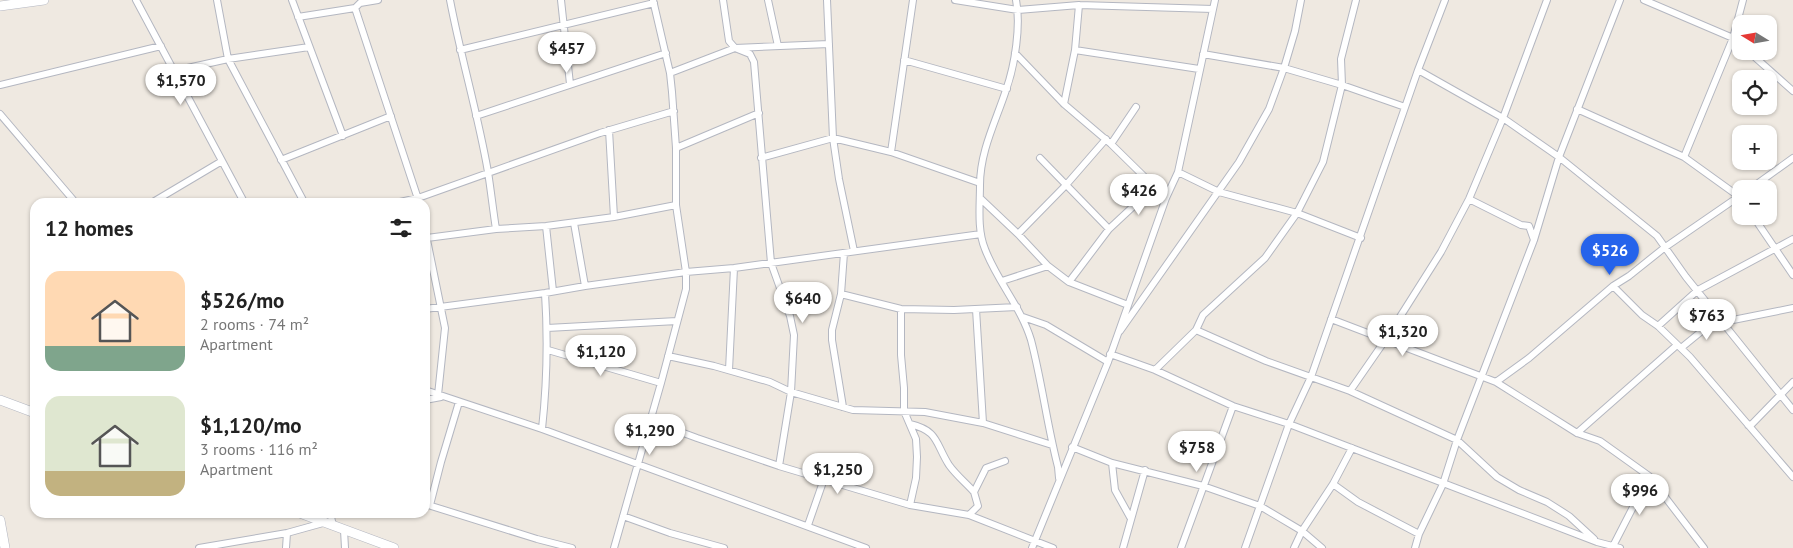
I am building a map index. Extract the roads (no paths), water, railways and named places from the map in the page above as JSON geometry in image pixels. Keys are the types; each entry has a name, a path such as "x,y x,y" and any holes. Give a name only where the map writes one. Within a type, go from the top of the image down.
{"street":[{"path":"0,6 44,0"},
{"path":"136,0 242,198"},
{"path":"218,0 228,59 302,198"},
{"path":"292,0 343,136"},
{"path":"298,17 355,8 360,4 378,0"},
{"path":"450,0 488,172 496,229"},
{"path":"562,0 570,84"},
{"path":"723,0 729,41 735,48 750,54 752,57 759,113 761,158 771,263 790,316 794,335 791,392 779,466"},
{"path":"768,0 778,46"},
{"path":"827,0 833,138 839,179 854,251"},
{"path":"891,152 913,0"},
{"path":"954,0 1018,10 1079,5 1212,8"},
{"path":"1016,0 1018,10 1015,53 1007,89 986,148 980,183 981,234 984,248 993,267 1023,317 1031,341 1058,467 1059,482"},
{"path":"1034,545 1072,447 1108,362 1166,198 1178,172 1215,0"},
{"path":"1115,339 1219,192 1239,162 1269,109 1295,31 1301,0"},
{"path":"1156,370 1196,330 1203,315 1265,258 1297,213 1323,162 1342,84 1342,60 1356,0"},
{"path":"1245,548 1290,424 1311,378 1418,70 1445,0"},
{"path":"1350,390 1386,339 1441,252 1469,199 1503,118 1547,0"},
{"path":"1415,548 1443,484 1457,440 1534,240 1558,157 1620,0"},
{"path":"1644,0 1732,38"},
{"path":"1739,15 1743,0"},
{"path":"460,50 653,2 670,73 676,148 676,205 686,272 686,289 614,548"},
{"path":"1064,104 1075,50 1079,5"},
{"path":"355,8 418,198"},
{"path":"1684,156 1732,40"},
{"path":"670,73 735,48 829,44"},
{"path":"0,85 161,46"},
{"path":"174,71 228,59 309,47"},
{"path":"1075,50 1200,69"},
{"path":"476,116 666,53"},
{"path":"1015,53 1064,104 1109,141 1166,198"},
{"path":"1203,54 1284,68 1342,84 1405,107"},
{"path":"904,60 1007,89"},
{"path":"1758,60 1793,91"},
{"path":"1418,70 1503,118 1558,157 1657,236 1664,248 1793,410"},
{"path":"1018,234 1109,141 1136,107"},
{"path":"1577,109 1684,156 1732,190"},
{"path":"424,198 488,172 609,130 674,110"},
{"path":"676,148 759,113"},
{"path":"0,114 72,198"},
{"path":"281,160 391,116"},
{"path":"609,130 614,217"},
{"path":"761,158 833,138 891,152 980,183"},
{"path":"1040,158 1109,229"},
{"path":"1762,180 1793,158"},
{"path":"160,198 222,161"},
{"path":"1178,172 1219,192 1297,213 1361,238"},
{"path":"1069,282 1109,229 1154,186"},
{"path":"981,199 1048,266 1069,282 1128,305"},
{"path":"1469,199 1522,225 1529,226 1534,240"},
{"path":"1496,382 1529,358 1613,286 1629,276 1664,248 1732,202"},
{"path":"430,238 496,229 574,223 676,205"},
{"path":"574,223 585,286"},
{"path":"1759,225 1793,275"},
{"path":"546,226 553,291"},
{"path":"430,308 686,272 734,268 981,234"},
{"path":"1658,326 1698,290 1793,240"},
{"path":"844,253 841,294 832,330 832,340 844,407"},
{"path":"430,254 445,328 440,396"},
{"path":"1002,281 1048,266"},
{"path":"729,370 734,268"},
{"path":"1613,286 1642,315 1658,326 1679,346 1793,477"},
{"path":"542,429 548,350 545,293"},
{"path":"841,294 901,309 954,310 1017,307"},
{"path":"1577,434 1679,346 1721,319 1793,308"},
{"path":"901,309 904,411 916,439 917,457 916,478 910,505"},
{"path":"976,309 983,423"},
{"path":"1023,317 1046,325 1108,362"},
{"path":"1332,319 1483,376 1496,382 1577,434 1600,441 1650,476 1704,548"},
{"path":"547,328 678,321"},
{"path":"1196,330 1266,361 1350,390 1457,440 1497,477 1519,490 1547,502 1569,516 1597,542"},
{"path":"548,350 661,383"},
{"path":"1110,354 1156,370 1233,406 1290,424 1443,484 1615,547 1650,476"},
{"path":"668,356 729,370 770,382 791,392 853,410 925,412 983,423 1052,445"},
{"path":"1748,425 1752,424 1779,394 1793,382"},
{"path":"430,392 638,463 866,548"},
{"path":"430,399 440,396"},
{"path":"0,400 30,411"},
{"path":"430,498 459,402"},
{"path":"1181,548 1233,406"},
{"path":"651,420 697,438 824,480 910,505 969,515 1034,545 1053,548"},
{"path":"910,424 924,428 935,438 950,466 974,492 978,506 969,515"},
{"path":"1072,447 1112,463 1203,486 1260,506 1302,531 1322,548"},
{"path":"1294,548 1302,531 1333,484 1352,448"},
{"path":"974,492 986,468 1005,461"},
{"path":"1112,463 1115,490 1130,517"},
{"path":"1123,548 1130,517 1145,470"},
{"path":"808,525 824,480"},
{"path":"1333,484 1358,502 1420,534"},
{"path":"430,505 537,539 572,548"},
{"path":"623,516 670,533 724,548"},
{"path":"313,518 394,548"},
{"path":"331,518 333,526"},
{"path":"0,520 5,548"},
{"path":"199,548 287,532 323,522"},
{"path":"344,530 345,548"},
{"path":"286,548 287,532"},
{"path":"242,540 242,548"}]}
